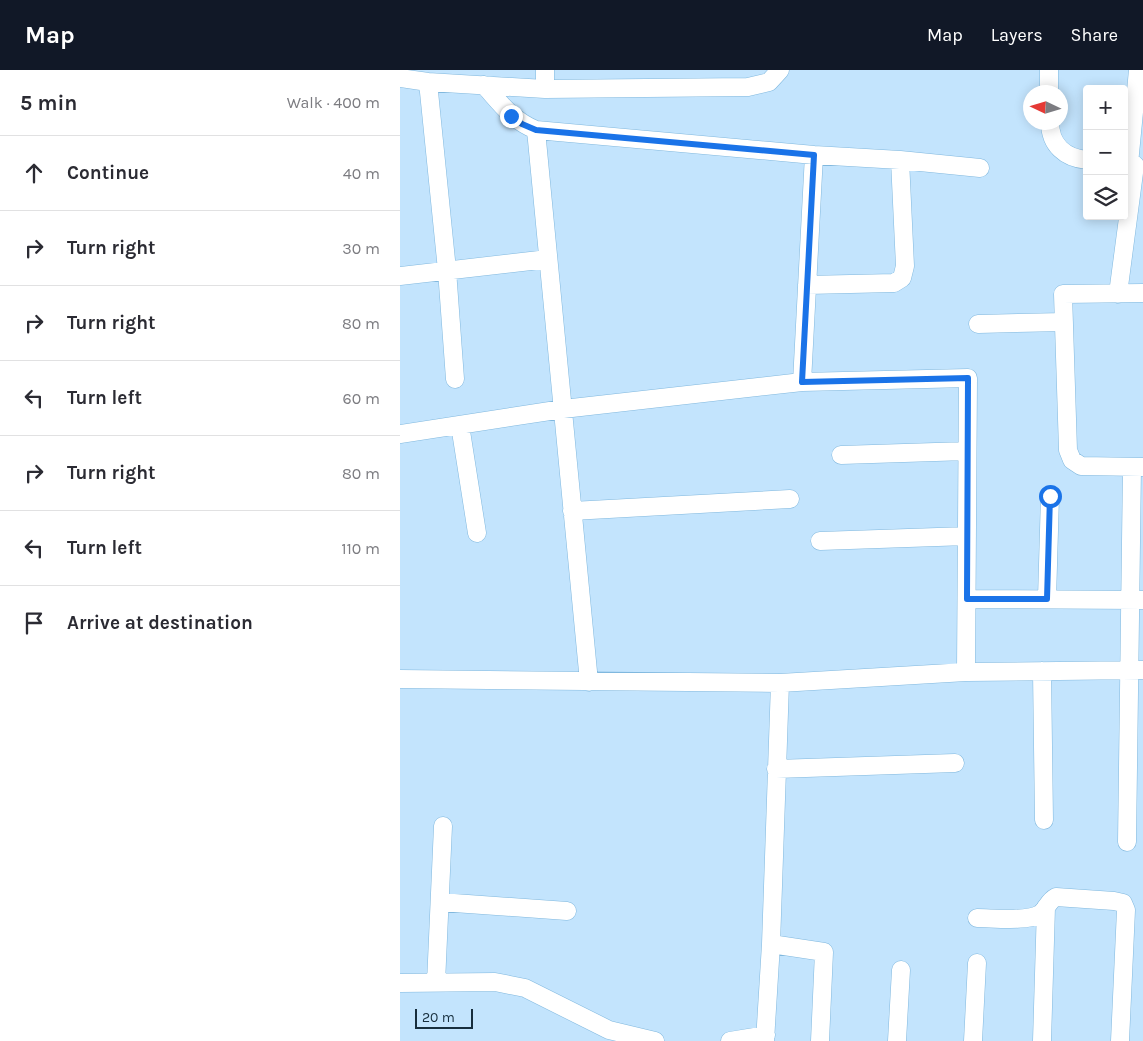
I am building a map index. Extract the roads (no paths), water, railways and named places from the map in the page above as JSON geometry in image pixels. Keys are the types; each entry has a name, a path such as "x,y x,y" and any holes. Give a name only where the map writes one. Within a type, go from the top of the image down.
{"street":[{"path":"545,70 545,89"},
{"path":"455,379 447,270 414,77 484,86 545,89 748,87 769,82 780,70"},
{"path":"1049,70 1049,85"},
{"path":"1118,294 1133,164 1138,70"},
{"path":"484,86 511,116 522,124 536,130 980,168"},
{"path":"536,130 589,682"},
{"path":"1051,130 1053,140 1060,150 1076,159 1083,160"},
{"path":"802,382 814,155"},
{"path":"807,285 894,283 902,278 905,266 900,160"},
{"path":"400,276 548,259"},
{"path":"1127,842 1136,670 1137,466 1081,466 1072,460 1068,450 1063,294 1143,293"},
{"path":"978,324 1064,322"},
{"path":"400,434 563,409 802,382 968,378 966,672"},
{"path":"460,425 477,533"},
{"path":"841,455 967,451"},
{"path":"1047,599 1050,496"},
{"path":"572,511 790,499"},
{"path":"820,541 967,536"},
{"path":"967,599 1137,600"},
{"path":"400,679 780,683 966,672 1136,670"},
{"path":"1042,672 1044,820"},
{"path":"730,1041 766,1038 780,683"},
{"path":"776,769 955,763"},
{"path":"436,983 443,826"},
{"path":"977,918 1033,917 1042,913 1050,900 1056,897 1123,903 1126,910 1120,1041"},
{"path":"440,902 567,911"},
{"path":"1042,1041 1046,907"},
{"path":"771,944 824,952 820,1041"},
{"path":"972,1041 977,963"},
{"path":"897,1041 901,970"},
{"path":"400,983 495,982 525,988 609,1030 655,1041"}]}
